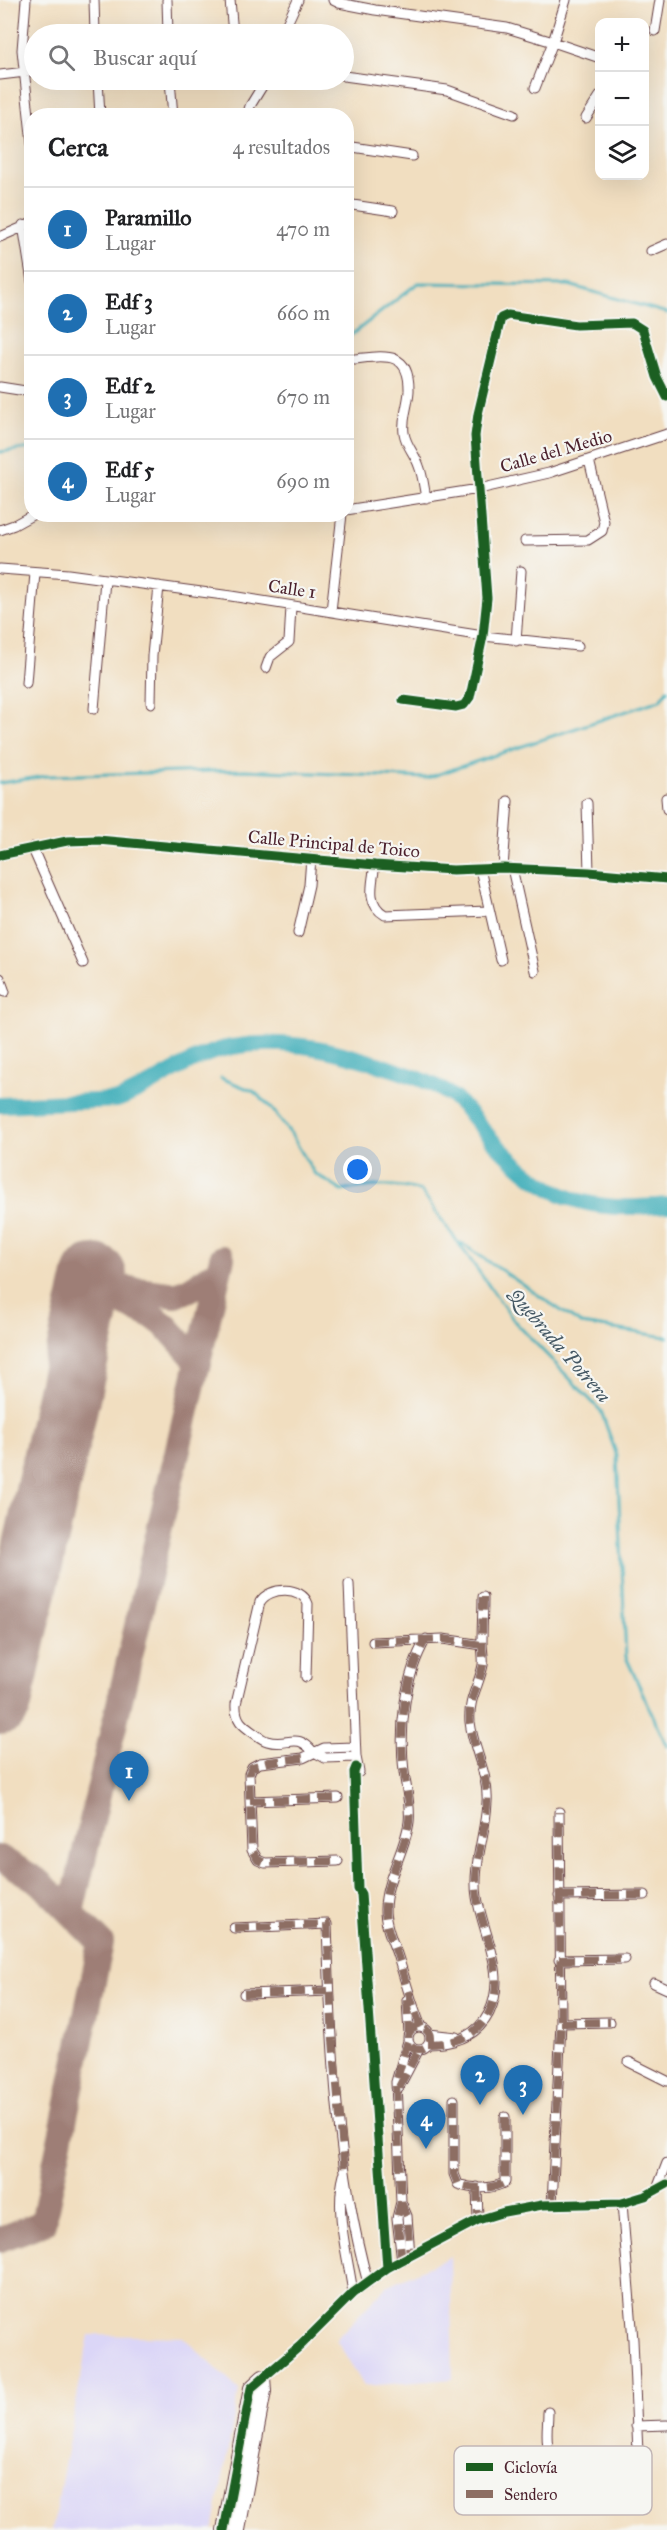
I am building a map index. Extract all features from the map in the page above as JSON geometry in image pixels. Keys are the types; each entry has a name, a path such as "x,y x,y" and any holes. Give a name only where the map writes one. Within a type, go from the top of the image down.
{"street":[{"path":"24,24 26,0"},
{"path":"94,0 95,24"},
{"path":"167,0 168,24"},
{"path":"230,0 231,24"},
{"path":"287,24 298,0"},
{"path":"333,0 375,10 507,28 595,56"},
{"path":"535,88 566,0"},
{"path":"655,31 660,0"},
{"path":"0,75 24,72 22,50 24,25"},
{"path":"354,77 447,90 514,114"},
{"path":"26,90 28,108"},
{"path":"99,90 100,108"},
{"path":"171,90 172,108"},
{"path":"249,108 260,90"},
{"path":"586,118 595,104"},
{"path":"354,147 412,156"},
{"path":"354,205 393,211"},
{"path":"0,237 24,225"},
{"path":"651,251 667,244"},
{"path":"403,700 453,707 464,705 470,697 483,636 487,598 475,447 476,425 503,316 526,317 576,325 632,323 638,325 643,330 657,377 667,398"},
{"path":"355,359 392,356 399,359 404,367 409,391 403,425 404,436 420,467 426,498"},
{"path":"0,387 24,391"},
{"name":"Calle del Medio","path":"354,509 479,489 549,473 667,434"},
{"path":"525,542 588,540 602,531 604,522 590,460"},
{"path":"0,530 24,520"},
{"path":"331,611 341,522"},
{"name":"Calle 1","path":"0,569 159,586 483,636 578,646"},
{"path":"516,640 521,571"},
{"path":"26,683 35,573"},
{"path":"94,709 105,580"},
{"path":"151,703 154,627 159,586"},
{"path":"266,668 270,657 289,642 291,607"},
{"path":"508,801 507,868 536,971"},
{"path":"587,803 589,872"},
{"name":"Calle Principal de Toico","path":"0,855 67,841 98,840 375,865 453,870 507,868 667,879"},
{"path":"32,847 83,963"},
{"path":"298,933 309,885 311,858"},
{"path":"375,865 372,883 373,902 376,910 385,915 488,911"},
{"path":"480,869 501,960"},
{"path":"0,978 5,992"},
{"path":"349,1584 356,1762 354,1772 357,1877 361,1894 387,2268"},
{"path":"306,1677 308,1604 305,1597 299,1592 273,1591 264,1595 260,1602 236,1704 236,1716 240,1724 266,1742 296,1740 304,1742 315,1753 325,1758 356,1762"},
{"path":"407,1991 408,2037 412,2046 424,2038 465,2037 481,2025 489,2012 494,1996 493,1956 476,1895 488,1800 470,1721 471,1700 483,1668 483,1597"},
{"path":"373,1642 426,1639 482,1645"},
{"path":"424,2038 407,1991 385,1910 389,1885 410,1820 403,1751 410,1678 414,1662 426,1639"},
{"path":"338,1861 265,1863 258,1860 252,1850 249,1774 252,1767 269,1762 303,1758 324,1748 355,1747"},
{"path":"250,1801 338,1798"},
{"path":"552,2204 561,2023 559,1812"},
{"path":"559,1896 645,1895"},
{"path":"234,1928 327,1924 329,1991 345,2173 368,2283"},
{"path":"560,1960 625,1959"},
{"path":"654,1983 667,1989"},
{"path":"244,1994 329,1991"},
{"path":"561,2023 610,2022"},
{"path":"406,2258 397,2217 401,2202 397,2073 408,2037 414,2028 424,2038"},
{"path":"397,2092 406,2069 424,2038"},
{"path":"629,2062 667,2081"},
{"path":"454,2100 455,2179 463,2186 497,2186 505,2182 505,2117"},
{"path":"657,2189 667,2163"},
{"path":"345,2173 341,2188 343,2224 353,2294"},
{"path":"225,2530 251,2388 300,2346 353,2294 387,2268 478,2220 525,2207 552,2204 622,2204 645,2196 667,2184"},
{"path":"477,2187 478,2220"},
{"path":"622,2204 633,2340 637,2446"},
{"path":"343,2224 355,2220"},
{"path":"238,2530 264,2391 263,2377"},
{"path":"548,2412 547,2441 549,2446"},
{"path":"636,2426 667,2425"}],"shaded area":[{"path":"450,2257 453,2379 364,2386 336,2339 387,2286"},
{"path":"89,2335 183,2337 239,2390 213,2530 52,2530"}],"waterway":[{"path":"354,333 418,283 569,285 667,313"},
{"path":"0,452 24,449"},
{"path":"0,783 46,776 245,770 427,778 660,700 667,690"},
{"path":"0,1105 117,1100 202,1056 217,1051 253,1044 293,1045 333,1051 372,1062 439,1088 459,1102 513,1161 551,1189 571,1198 613,1207 667,1205"},
{"name":"Quebrada Potrera","path":"221,1078 253,1091 269,1105 291,1134 314,1173 342,1191 382,1186 421,1191 515,1322 601,1411 617,1456 626,1657 667,1746"},
{"path":"461,1243 581,1324 667,1337"}],"taxiway":[{"path":"71,1912 222,1258"},
{"path":"105,1286 176,1295 218,1271"},
{"path":"92,1290 154,1317 166,1326 199,1363"},
{"path":"0,1858 40,1882 101,1943 43,2223 0,2239"}],"runway":[{"path":"0,1703 95,1276"}],"marked path":[{"path":"428,2044 455,2041 478,2028 489,2013 496,1984 492,1955 477,1897 476,1873 486,1814 487,1792 470,1722 472,1699 483,1665 483,1597"},
{"path":"421,2027 389,1932 385,1910 388,1887 404,1844 409,1822 402,1738 405,1703 413,1669 426,1639"},
{"path":"373,1642 443,1639 482,1645"},
{"path":"303,1758 269,1762 252,1767 249,1774 252,1850 258,1860 265,1863 338,1861"},
{"path":"250,1801 338,1798"},
{"path":"552,2204 561,2023 559,1812"},
{"path":"559,1896 645,1895"},
{"path":"234,1928 327,1924 333,2041 345,2173"},
{"path":"559,1960 625,1959"},
{"path":"244,1994 329,1991"},
{"path":"407,2000 409,2034"},
{"path":"561,2023 610,2022"},
{"path":"419,2027 427,2030 430,2038 427,2046 419,2049 411,2046 408,2038 411,2030 419,2027"},
{"path":"402,2261 397,2218 401,2202 396,2082 408,2041"},
{"path":"399,2087 419,2049"},
{"path":"454,2100 454,2174 458,2184 482,2188 505,2182 505,2117"},
{"path":"477,2187 478,2220"},
{"path":"401,2202 407,2216 410,2256"}],"cycle path":[{"path":"403,700 456,707 464,705 470,697 483,636 487,598 475,436 478,414 501,318 508,315 576,325 632,323 643,330 657,377 667,397"},
{"path":"0,855 67,841 98,840 375,865 453,870 503,868 589,872 667,879"},
{"path":"356,1767 354,1772 358,1889 361,1894 387,2268"},
{"path":"224,2530 251,2388 300,2346 353,2293 387,2268 478,2220 504,2212 542,2205 622,2203 645,2196 667,2184"}],"place":[{"name":"Paramillo","path":"129,1801"},
{"name":"Edf 3","path":"480,2105"},
{"name":"Edf 2","path":"523,2115"},
{"name":"Edf 5","path":"426,2149"}]}
